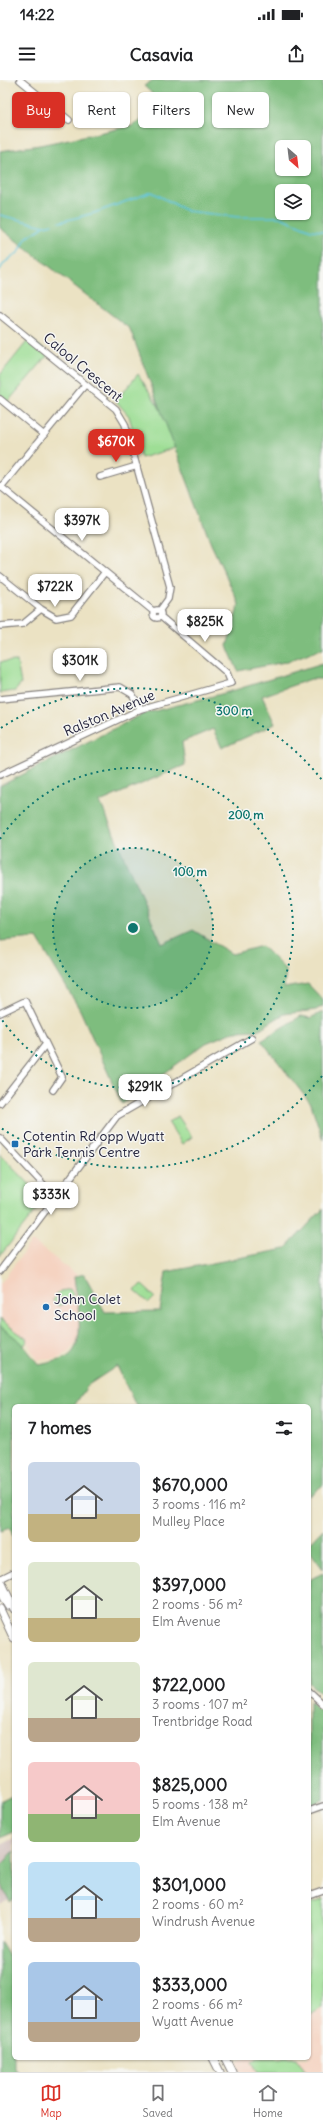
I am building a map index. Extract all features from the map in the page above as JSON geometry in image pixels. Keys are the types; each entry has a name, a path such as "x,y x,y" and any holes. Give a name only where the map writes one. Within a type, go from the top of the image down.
{"main road":[{"path":"0,1579 12,1606"},
{"path":"0,1592 12,1607"},
{"path":"0,1609 12,1635"},
{"path":"214,2060 220,2072"},
{"path":"226,2060 232,2072"}],"street":[{"path":"20,80 69,120"},
{"name":"Calool Crescent","path":"0,314 116,409 125,424 170,587 168,599 160,613"},
{"path":"86,384 1,486 153,612 154,617 160,613"},
{"path":"0,399 44,435"},
{"path":"100,477 137,466"},
{"path":"0,576 41,609 56,618 71,615 105,572"},
{"path":"0,626 23,624 41,609"},
{"name":"Ralston Avenue","path":"0,774 141,709 231,683 227,673 160,613"},
{"path":"0,699 120,687 132,694 141,709"},
{"path":"0,1013 25,1001 62,1077 53,1090"},
{"path":"0,1271 117,1116 252,1038"},
{"path":"0,1103 46,1044"},
{"path":"0,1138 55,1197"},
{"path":"0,1579 12,1573"},
{"path":"311,1693 323,1704"},
{"path":"311,1810 323,1806"},
{"path":"311,1895 323,1891"}],"shaded area":[{"name":"John Colet School","path":"32,1241 84,1280 89,1323 69,1352 57,1359 38,1360 31,1350 28,1340 0,1319 0,1284"},
{"path":"12,1839 12,1853 1,1866 2,1886 9,1900 0,1905 0,1845"},
{"path":"323,2007 323,2072 241,2072 237,2062 240,2060 311,2060 311,2015"}],"green space":[{"path":"153,80 323,80 323,648 285,662 238,671 227,646 239,604 211,544 130,329 0,228 0,151 40,145 122,128 130,128 130,126 138,122 138,128 204,128 204,92 151,92 144,86"},
{"path":"30,338 49,354 6,404 0,399 0,375"},
{"path":"138,374 164,415 188,444 141,458 129,416 116,401"},
{"path":"17,661 21,684 15,691 0,693 0,662"},
{"path":"323,663 323,679 311,679 262,696 275,724 222,748 213,729 182,742 185,765 100,802 162,944 193,930 232,954 262,946 286,970 284,988 308,984 323,1000 323,1006 316,1010 284,1014 258,1030 235,1031 206,1043 122,1104 80,1010 37,938 0,941 0,786 143,714 225,693"},
{"path":"323,1012 323,1140 311,1104 261,1040 301,1016 310,1018"},
{"path":"178,1116 192,1137 182,1144 168,1122"},
{"path":"0,1154 43,1198 41,1204 0,1256"},
{"path":"323,1209 323,1485 311,1494 311,1404 135,1404 117,1366 88,1385 75,1404 12,1404 12,1534 10,1528 0,1531 0,1326 21,1342 39,1365 61,1360 73,1351 79,1332 74,1277 84,1274 105,1312 160,1311 166,1272 285,1249"},
{"path":"141,1284 155,1297 149,1303 135,1291"},
{"path":"70,1289 74,1294 71,1297 72,1301 58,1306 52,1300 60,1291"},
{"path":"0,1319 28,1340 9,1366 0,1360"},
{"path":"323,1529 323,1569 311,1553 311,1542"},
{"path":"323,1573 323,1695 311,1685 311,1579"},
{"path":"311,1703 323,1714 323,1800 311,1805"},
{"path":"12,1795 12,1833 0,1838 0,1801"},
{"path":"12,1853 12,1900 10,1902 2,1886 1,1866"},
{"path":"323,1900 323,2007 311,2015 311,1903"},
{"path":"0,1941 12,1962 12,2060 14,2060 14,2069 18,2072 0,2072"},
{"path":"255,2060 298,2060 306,2072 258,2072 252,2062"}],"waterway":[{"path":"60,222 94,213 152,192 187,211 238,217 280,217 311,230 323,231"},
{"path":"0,215 44,226 52,224"},
{"path":"0,270 4,263 19,252 26,238 43,227"}],"place":[{"name":"Cotentin Rd opp Wyatt Park Tennis Centre","path":"15,1144"},
{"name":"John Colet School","path":"46,1307"}]}
